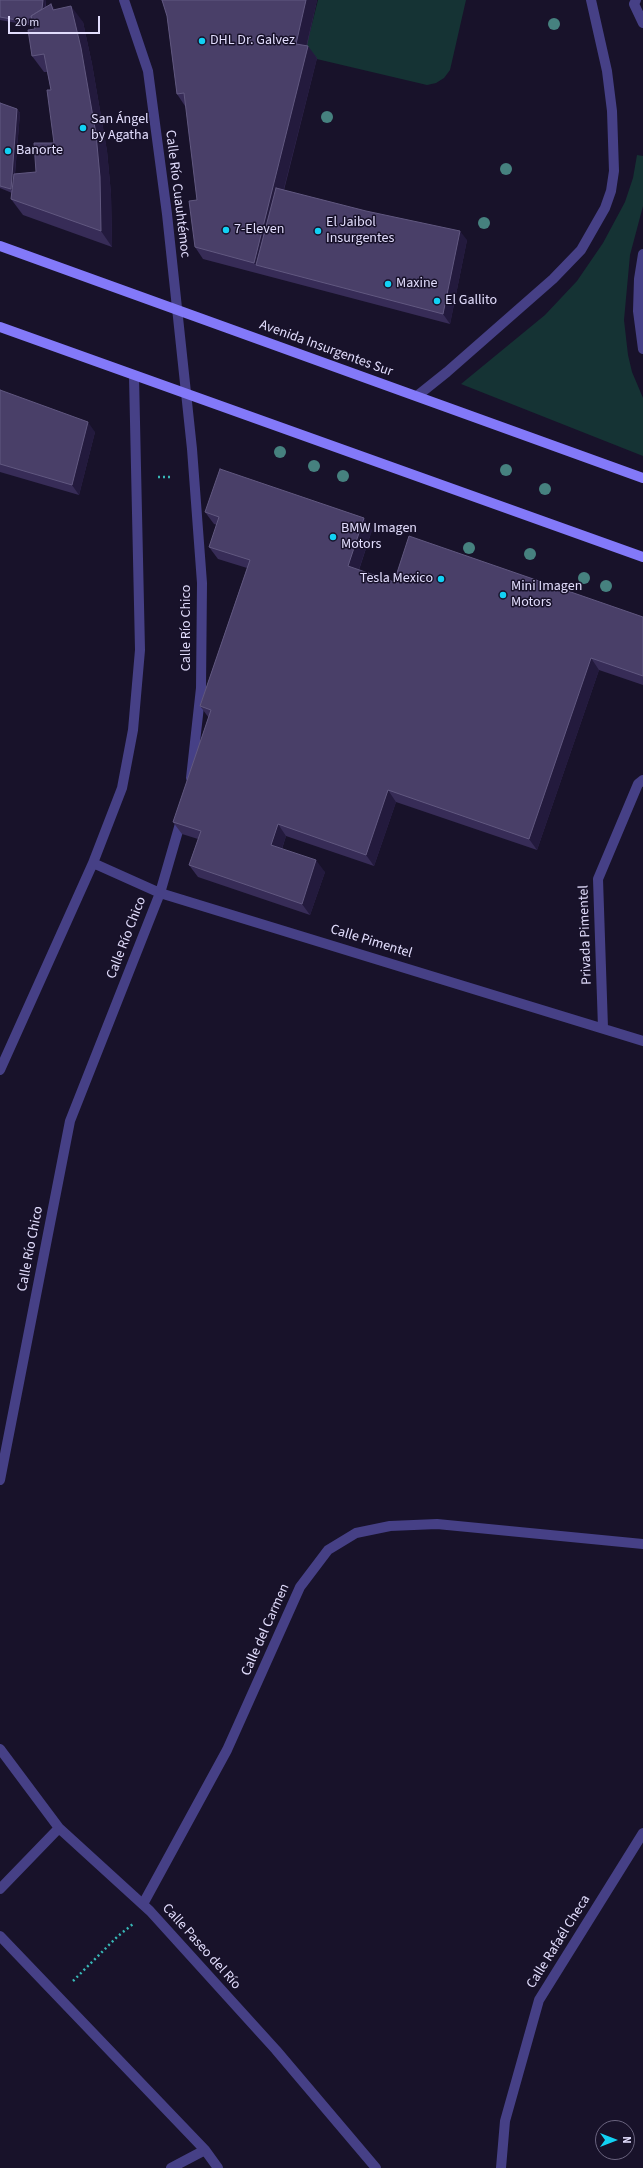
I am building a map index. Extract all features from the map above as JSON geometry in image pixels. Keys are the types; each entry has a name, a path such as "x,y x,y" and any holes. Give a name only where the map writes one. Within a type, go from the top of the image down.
{"main road":[{"name":"Avenida Insurgentes Sur","path":"0,246 643,478"},
{"path":"0,327 643,558"}],"street":[{"name":"Calle Río Cuauhtémoc","path":"124,0 148,71 186,395"},
{"path":"417,396 448,372 553,279 581,250 605,208 611,191 614,171 612,110 607,71 591,0"},
{"path":"634,1 643,23"},
{"path":"643,254 639,279 638,311 643,349"},
{"path":"0,1070 94,863 122,788 133,730 140,650 135,478 134,376"},
{"name":"Calle Río Chico","path":"186,395 202,583 201,688 190,790"},
{"name":"Privada Pimentel","path":"603,1028 598,879 638,784 643,780"},
{"name":"Calle Río Chico","path":"0,1480 70,1121 160,893 186,805"},
{"name":"Calle Pimentel","path":"94,863 160,893 643,1041"},
{"name":"Calle del Carmen","path":"142,1904 227,1750 300,1587 328,1550 356,1533 390,1526 437,1524 643,1544"},
{"name":"Calle Paseo del Río","path":"0,1749 59,1828 142,1904 276,2050 376,2168"},
{"path":"0,1889 59,1828"},
{"name":"Calle Rafaél Checa","path":"501,2168 505,2122 539,2000 643,1833"},
{"path":"0,1936 205,2150 218,2168"},
{"path":"171,2168 205,2150"}],"path":[{"path":"135,478 194,476"},
{"path":"58,1995 118,1936"}],"green space":[{"path":"318,0 466,0 450,70 444,78 436,83 427,85 304,56"},
{"path":"637,155 643,156 643,206 630,255 624,320 628,355 632,372 643,398 643,456 461,384 545,315 577,281 603,243 625,202 633,178"}],"building":[{"path":"0,0 43,0 42,9 31,16 33,23 0,17"},
{"path":"162,0 306,0 296,44 308,46 254,263 195,247 189,201 197,200 184,93 177,94 167,16"},
{"name":"San Ángel by Agatha","path":"51,4 53,10 71,6 81,48 96,134 100,177 101,231 11,199 14,174 36,172 34,143 54,143 47,90 51,90 44,54 32,56 28,30 35,29 31,16"},
{"name":"Banorte","path":"0,103 17,109 11,189 0,186"},
{"path":"276,188 366,211 460,231 443,314 256,265"},
{"path":"0,390 88,422 72,485 0,464"},
{"path":"220,469 364,518 348,566 394,582 409,536 643,617 643,676 591,658 529,839 388,790 366,855 278,824 271,845 316,860 302,904 189,865 201,831 173,822 211,710 200,706 250,560 209,547 219,517 205,512"}],"place":[{"name":"DHL Dr. Galvez","path":"202,41"},
{"name":"San Ángel by Agatha","path":"83,128"},
{"name":"Banorte","path":"8,151"},
{"name":"7-Eleven","path":"226,230"},
{"name":"El Jaibol Insurgentes","path":"318,231"},
{"name":"Maxine","path":"388,284"},
{"name":"El Gallito","path":"437,301"},
{"name":"BMW Imagen Motors","path":"333,537"},
{"name":"Tesla Mexico","path":"441,579"},
{"name":"Mini Imagen Motors","path":"503,595"}]}
